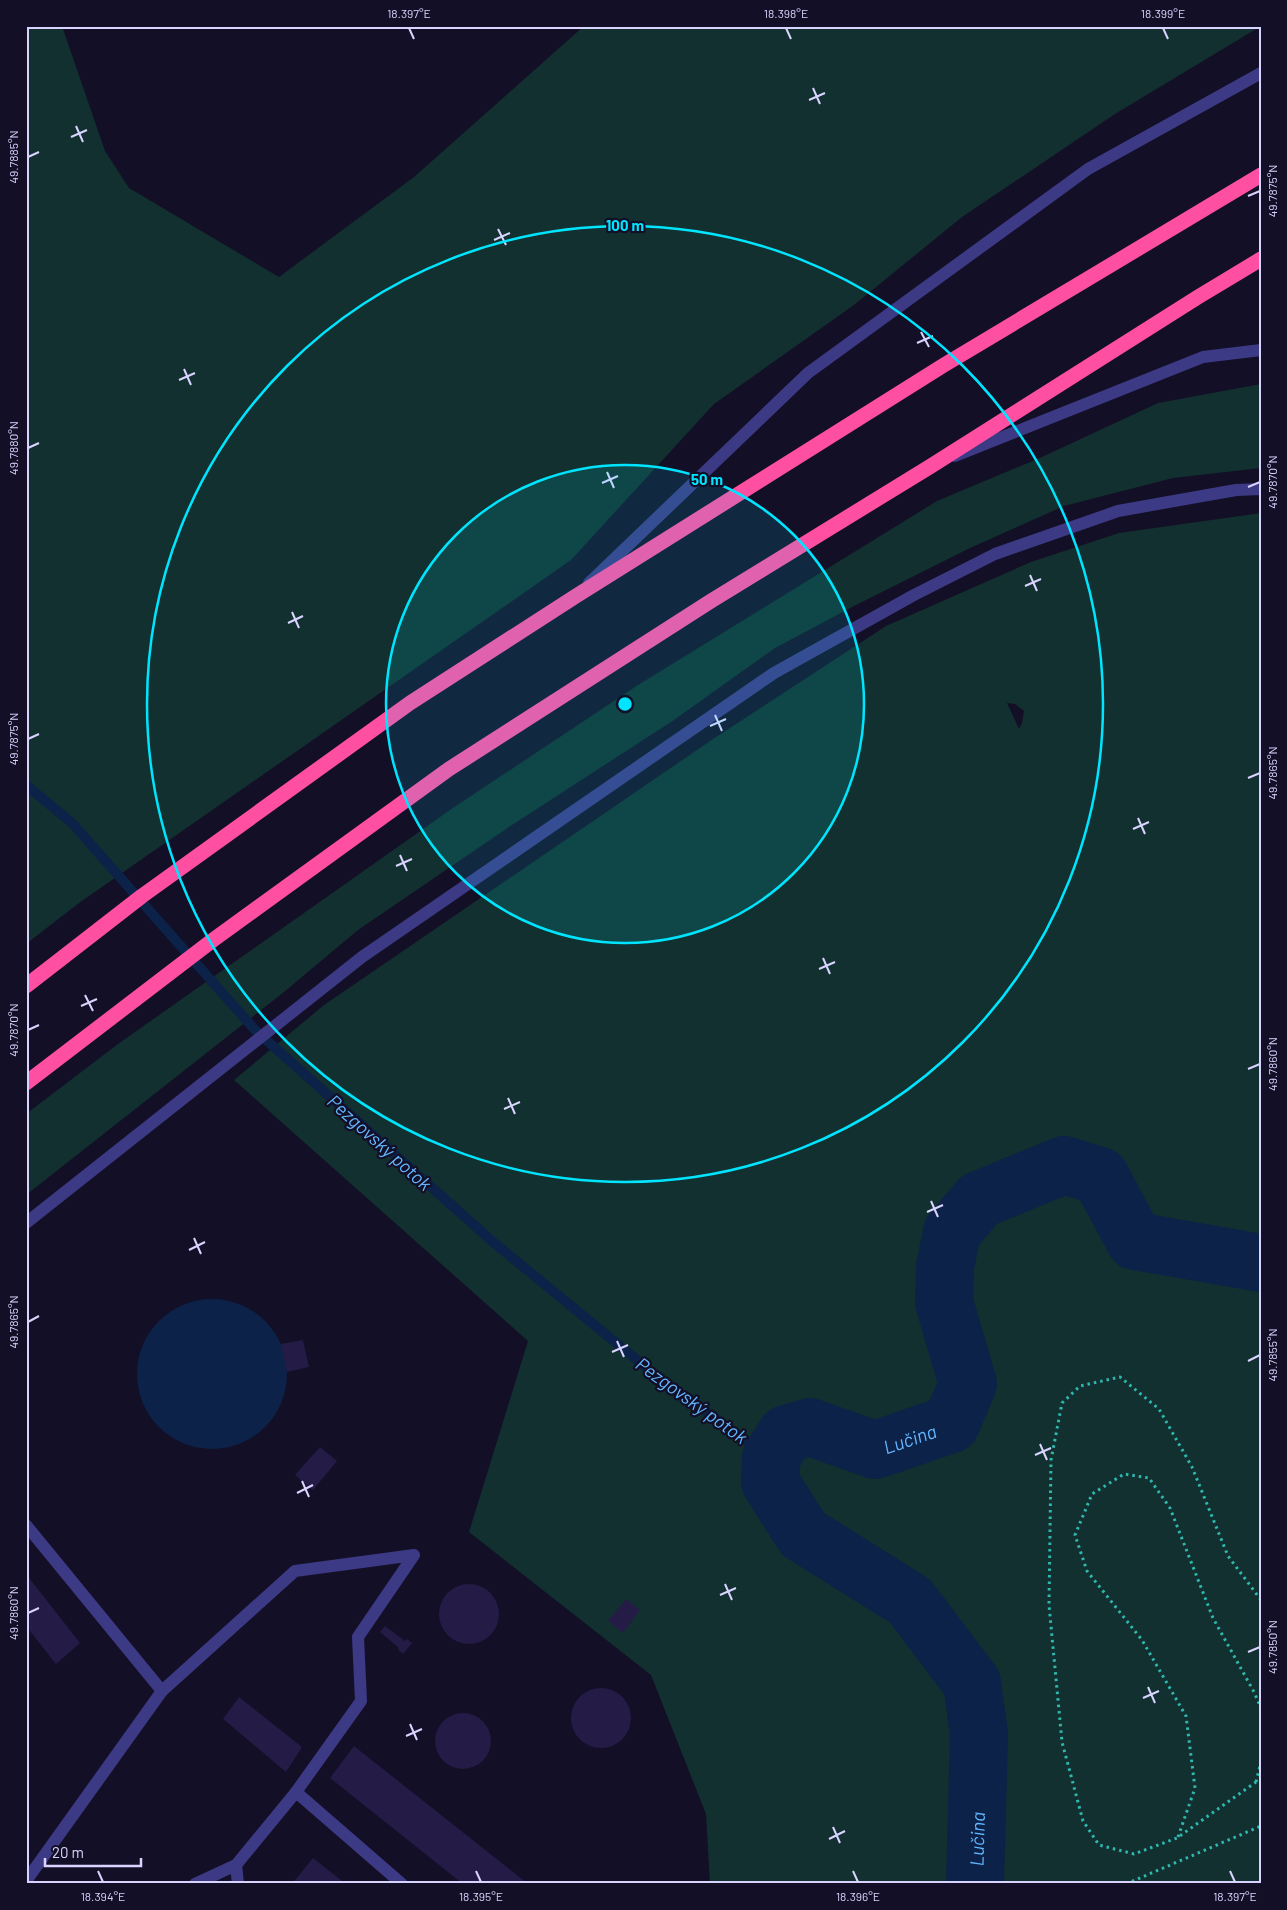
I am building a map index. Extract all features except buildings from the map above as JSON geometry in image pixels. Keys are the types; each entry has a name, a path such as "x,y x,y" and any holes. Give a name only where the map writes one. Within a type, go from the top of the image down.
{"highway":[{"path":"26,986 142,896 410,703 576,596 944,365 1261,175"},
{"path":"26,1083 213,940 449,769 711,601 931,466 1261,259"}],"lane":[{"path":"576,596 808,373 1088,170 1261,73"},
{"path":"931,466 1203,357 1261,350"},
{"path":"26,1223 362,957 774,673 914,595 995,554 1118,511 1236,490 1261,489"},
{"path":"26,1525 162,1692"},
{"path":"26,1881 162,1692 295,1571 414,1555 358,1637 361,1701 296,1792 236,1865 195,1884"},
{"path":"296,1792 402,1884"},
{"path":"236,1865 238,1884"}],"path":[{"path":"1261,1600 1228,1556 1192,1467 1159,1409 1120,1377 1080,1386 1062,1403 1050,1460 1050,1605 1062,1742 1083,1822 1099,1845 1134,1854 1178,1838 1259,1782 1261,1762"},
{"path":"1178,1838 1195,1788 1186,1716 1142,1640 1087,1571 1075,1536 1092,1494 1124,1474 1149,1478 1170,1508 1213,1618 1261,1708"},
{"path":"1126,1884 1261,1826"}],"green space":[{"path":"26,26 62,26 105,151 129,188 279,277 414,177 584,26 1261,26 1115,114 962,217 854,305 714,404 571,560 79,903 26,944"},
{"path":"1261,384 1261,468 1173,478 1064,506 968,549 775,648 674,720 509,827 358,930 284,992 26,1195 26,1114 118,1044 450,810 638,685 937,501 1042,457 1158,403"},
{"path":"1261,513 1261,1884 710,1884 706,1814 651,1675 469,1532 528,1341 234,1080 324,1005 716,737 886,626 1031,562 1119,533","holes":["1007,703 1015,704 1024,711 1019,729"]}],"water":[{"path":"212,1299 227,1300 241,1305 265,1321 281,1345 286,1359 286,1389 281,1403 265,1427 241,1443 227,1448 212,1449 197,1448 183,1443 159,1427 143,1403 138,1389 137,1374 138,1359 143,1345 159,1321 183,1305 197,1300"}],"waterway":[{"name":"Pezgovský potok","path":"26,785 72,823 255,1030 493,1242 659,1378 771,1458"},
{"name":"Lučina","path":"975,1884 979,1734 972,1683 910,1601 803,1534 770,1482 771,1458 786,1434 810,1427 875,1450 951,1424 968,1384 944,1302 945,1267 952,1232 979,1200 1064,1165 1100,1176 1135,1241 1261,1263"}]}
